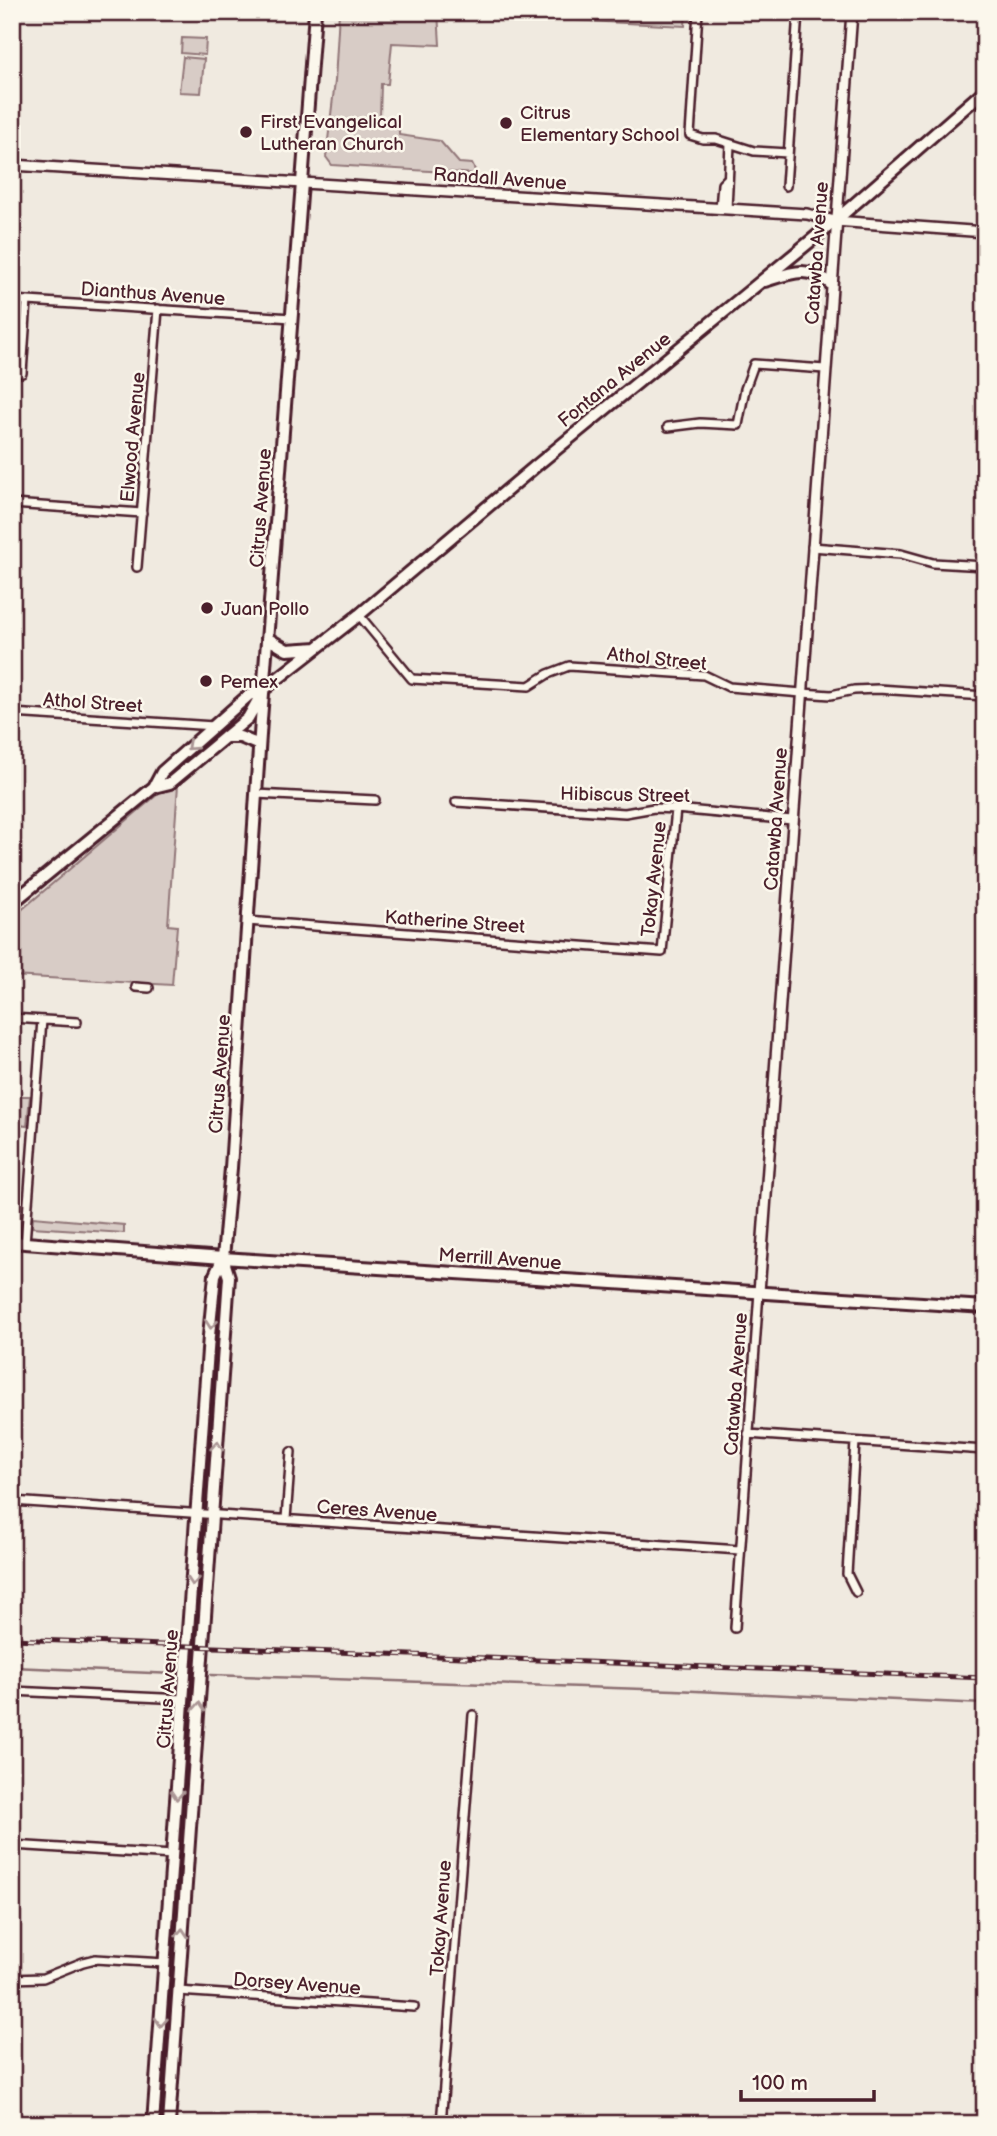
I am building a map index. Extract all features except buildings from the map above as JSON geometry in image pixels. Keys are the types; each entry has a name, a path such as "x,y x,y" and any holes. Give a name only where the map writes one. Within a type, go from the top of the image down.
{"main road":[{"name":"Citrus Avenue","path":"153,2124 215,1275 223,1258 231,1168 259,745 315,12"},
{"name":"Fontana Avenue","path":"12,903 154,787 162,772 249,695 263,690 359,615 835,221 985,90"},
{"path":"759,283 806,271 822,276 831,284"},
{"path":"267,638 287,650 317,648"},
{"name":"Fontana Avenue","path":"154,787 170,783 247,718 263,690"},
{"path":"225,737 240,737 259,745"},
{"name":"Merrill Avenue","path":"12,1242 985,1307"},
{"name":"Citrus Avenue","path":"169,2124 229,1277 223,1258"}],"street":[{"path":"698,12 690,135 716,139 754,151 788,153"},
{"path":"786,186 799,12"},
{"name":"Catawba Avenue","path":"735,1628 852,12"},
{"path":"724,209 729,185 727,179 730,144"},
{"name":"Randall Avenue","path":"12,165 724,209 807,215 835,221 985,232"},
{"name":"Dianthus Avenue","path":"12,300 292,318"},
{"path":"22,373 27,301"},
{"name":"Elwood Avenue","path":"137,567 158,309"},
{"path":"668,427 700,423 738,425 745,389 754,364 825,369"},
{"path":"12,504 142,513"},
{"path":"812,547 901,554 933,563 985,566"},
{"name":"Athol Street","path":"359,615 412,679 529,686 548,674 569,666 704,675 729,687 802,694 831,695 878,689 985,696"},
{"name":"Athol Street","path":"12,713 214,726"},
{"path":"256,794 375,800"},
{"name":"Hibiscus Street","path":"456,802 625,813 654,808 676,809 792,820"},
{"name":"Tokay Avenue","path":"662,952 676,809"},
{"name":"Katherine Street","path":"247,921 662,952"},
{"path":"136,987 149,988"},
{"path":"12,1018 77,1022"},
{"path":"25,1242 42,1020"},
{"path":"748,1434 985,1450"},
{"path":"855,1442 847,1574 856,1592"},
{"path":"286,1519 291,1452"},
{"name":"Ceres Avenue","path":"12,1501 740,1550"},
{"path":"12,1691 184,1699"},
{"name":"Tokay Avenue","path":"441,2124 473,1715"},
{"path":"12,1845 173,1855"},
{"path":"12,1979 43,1978 95,1959 165,1963"},
{"name":"Dorsey Avenue","path":"178,1991 414,2007"}],"shaded area":[{"path":"339,12 438,12 440,45 392,43 388,84 381,84 380,118 399,119 399,135 440,141 459,163 472,164 477,174 332,165 326,157 335,81"},
{"path":"457,12 686,12 685,26"},
{"path":"182,38 206,39 205,55 181,53"},
{"path":"183,57 204,59 201,93 179,92"},
{"path":"178,785 168,925 177,926 172,985 12,976 12,918 165,788"},
{"path":"12,1096 30,1096 27,1126 12,1124"},
{"path":"33,1217 124,1225 124,1233 32,1227"}],"waterway":[{"path":"12,1667 175,1674"},
{"path":"211,1675 674,1690 985,1704"}],"railway":[{"path":"12,1639 985,1678"}],"place":[{"name":"Citrus Elementary School","path":"506,123"},
{"name":"First Evangelical Lutheran Church","path":"246,132"},
{"name":"Juan Pollo","path":"207,608"},
{"name":"Pemex","path":"206,681"}]}
